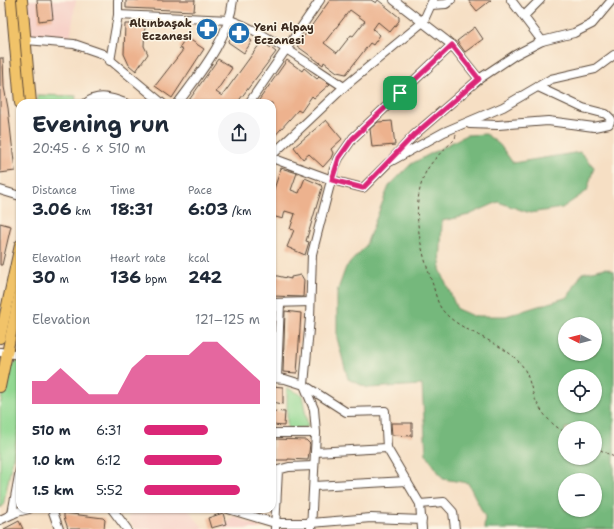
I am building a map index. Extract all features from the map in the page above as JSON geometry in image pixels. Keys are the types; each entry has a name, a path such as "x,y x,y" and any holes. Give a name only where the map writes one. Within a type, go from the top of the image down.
{"main road":[{"path":"11,0 20,99"},
{"path":"22,0 31,99"},
{"path":"0,338 16,264"},
{"path":"0,387 4,353 16,306"}],"street":[{"path":"110,61 118,15 118,0"},
{"path":"181,99 205,66 230,20 232,0"},
{"path":"252,99 320,0"},
{"path":"394,0 452,45 479,79"},
{"path":"276,151 344,87 423,22 432,2 446,4 451,0"},
{"path":"511,0 542,40"},
{"path":"524,16 540,0"},
{"path":"276,159 332,180 363,188 414,135 479,79 515,55 542,40 574,33 592,24 612,0"},
{"path":"118,15 230,20 242,24 344,87"},
{"path":"26,40 74,44 103,54 157,99"},
{"path":"312,526 316,433 314,409 304,385 312,254 332,180 339,158 353,138 452,45"},
{"path":"388,163 444,132 503,107 551,79 595,69 614,55"},
{"path":"463,125 498,125 548,121 594,127 608,124 611,119 606,114 583,108 538,87"},
{"path":"92,99 104,97 111,99"},
{"path":"0,190 16,195"},
{"path":"276,303 310,302"},
{"path":"4,353 16,354"},
{"path":"276,378 285,379 304,385 346,412 385,411 387,448 420,504 422,529"},
{"path":"314,409 326,400"},
{"path":"276,433 316,433"},
{"path":"315,452 387,448"},
{"path":"276,470 289,467 314,466"},
{"path":"314,486 407,482"},
{"path":"12,514 16,492"},
{"path":"420,504 444,502 453,512 455,529"},
{"path":"0,520 16,513"},
{"path":"54,513 60,529"},
{"path":"115,513 127,529"},
{"path":"239,513 275,526 312,526 371,518 422,520"},
{"path":"275,513 275,526"}],"path":[{"path":"463,125 455,139 436,157 424,175 419,195 418,224 421,251 441,308 460,325 498,344 515,357 525,368 536,400 546,417 558,426"},
{"path":"602,450 614,457"}],"shaded area":[{"path":"27,0 76,0 70,39 30,36"},
{"path":"132,513 191,513 204,529 135,529 129,520 129,516"},
{"path":"234,516 262,529 221,529"}],"green space":[{"path":"37,95 76,96 76,99 38,99"},
{"path":"486,134 500,145 513,163 580,152 594,167 587,191 562,208 530,213 498,202 469,215 442,221 440,269 457,309 473,316 506,316 568,297 582,273 606,268 614,271 614,529 484,529 485,517 468,483 443,479 426,454 422,385 368,388 348,379 337,338 337,292 346,267 365,247 389,186 411,164 466,135"},
{"path":"16,362 16,443 3,506 0,508 0,406 8,368"},
{"path":"287,388 302,395 308,427 287,429"}],"building":[{"path":"37,0 51,0 53,19 39,21"},
{"path":"126,0 195,0 194,11 126,8"},
{"path":"330,0 371,0 376,3 378,0 399,17 399,21 390,32 378,22 373,29 380,35 373,45 370,43 346,74 337,72 324,62 323,65 297,46","holes":["350,10 365,21 353,36 351,35 337,53 324,43"]},
{"path":"468,0 491,0 477,11"},
{"path":"125,24 145,24 144,46 148,54 136,71 129,65 124,54"},
{"path":"475,27 483,39 465,52 457,41"},
{"path":"236,30 252,41 244,53 228,42"},
{"path":"186,37 204,49 172,98 155,86 183,50 179,48"},
{"path":"262,41 276,52 240,99 190,99 218,59 232,68 216,92 222,96"},
{"path":"0,58 3,58 4,87 8,108 15,171 0,173"},
{"path":"287,60 302,71 304,68 317,79 319,77 330,84 314,98 312,96 301,112 298,110 276,135 276,99 260,99"},
{"path":"326,120 342,139 331,149 333,153 331,158 323,167 309,154 303,159 294,147"},
{"path":"392,121 395,145 372,147 370,129 378,122"},
{"path":"281,168 297,173 291,190 299,193 305,178 321,185 322,188 306,241 309,242 305,255 287,247 294,230 290,229 295,214 285,211 283,219 276,217 276,183"},
{"path":"0,223 11,226 2,265 0,265"},
{"path":"301,275 304,280 303,297 276,296 276,276 291,279 291,277"},
{"path":"285,311 301,313 297,373 283,372"},
{"path":"276,386 283,387 283,404 276,403"},
{"path":"276,411 285,412 284,426 276,425"},
{"path":"391,423 412,423 412,436 392,435"},
{"path":"276,439 306,440 310,444 308,460 276,460"},
{"path":"64,513 103,518 105,520 104,529 68,529"},
{"path":"223,513 226,524 211,528 208,518"},
{"path":"19,521 23,529 4,529"}],"place":[{"name":"Altınbaşak Eczanesi","path":"207,29"},
{"name":"Yeni Alpay Eczanesi","path":"239,33"}],"route":[{"path":"452,45 479,79 414,135 363,188 332,180 334,169 339,158 353,138 400,93 452,45"}]}
